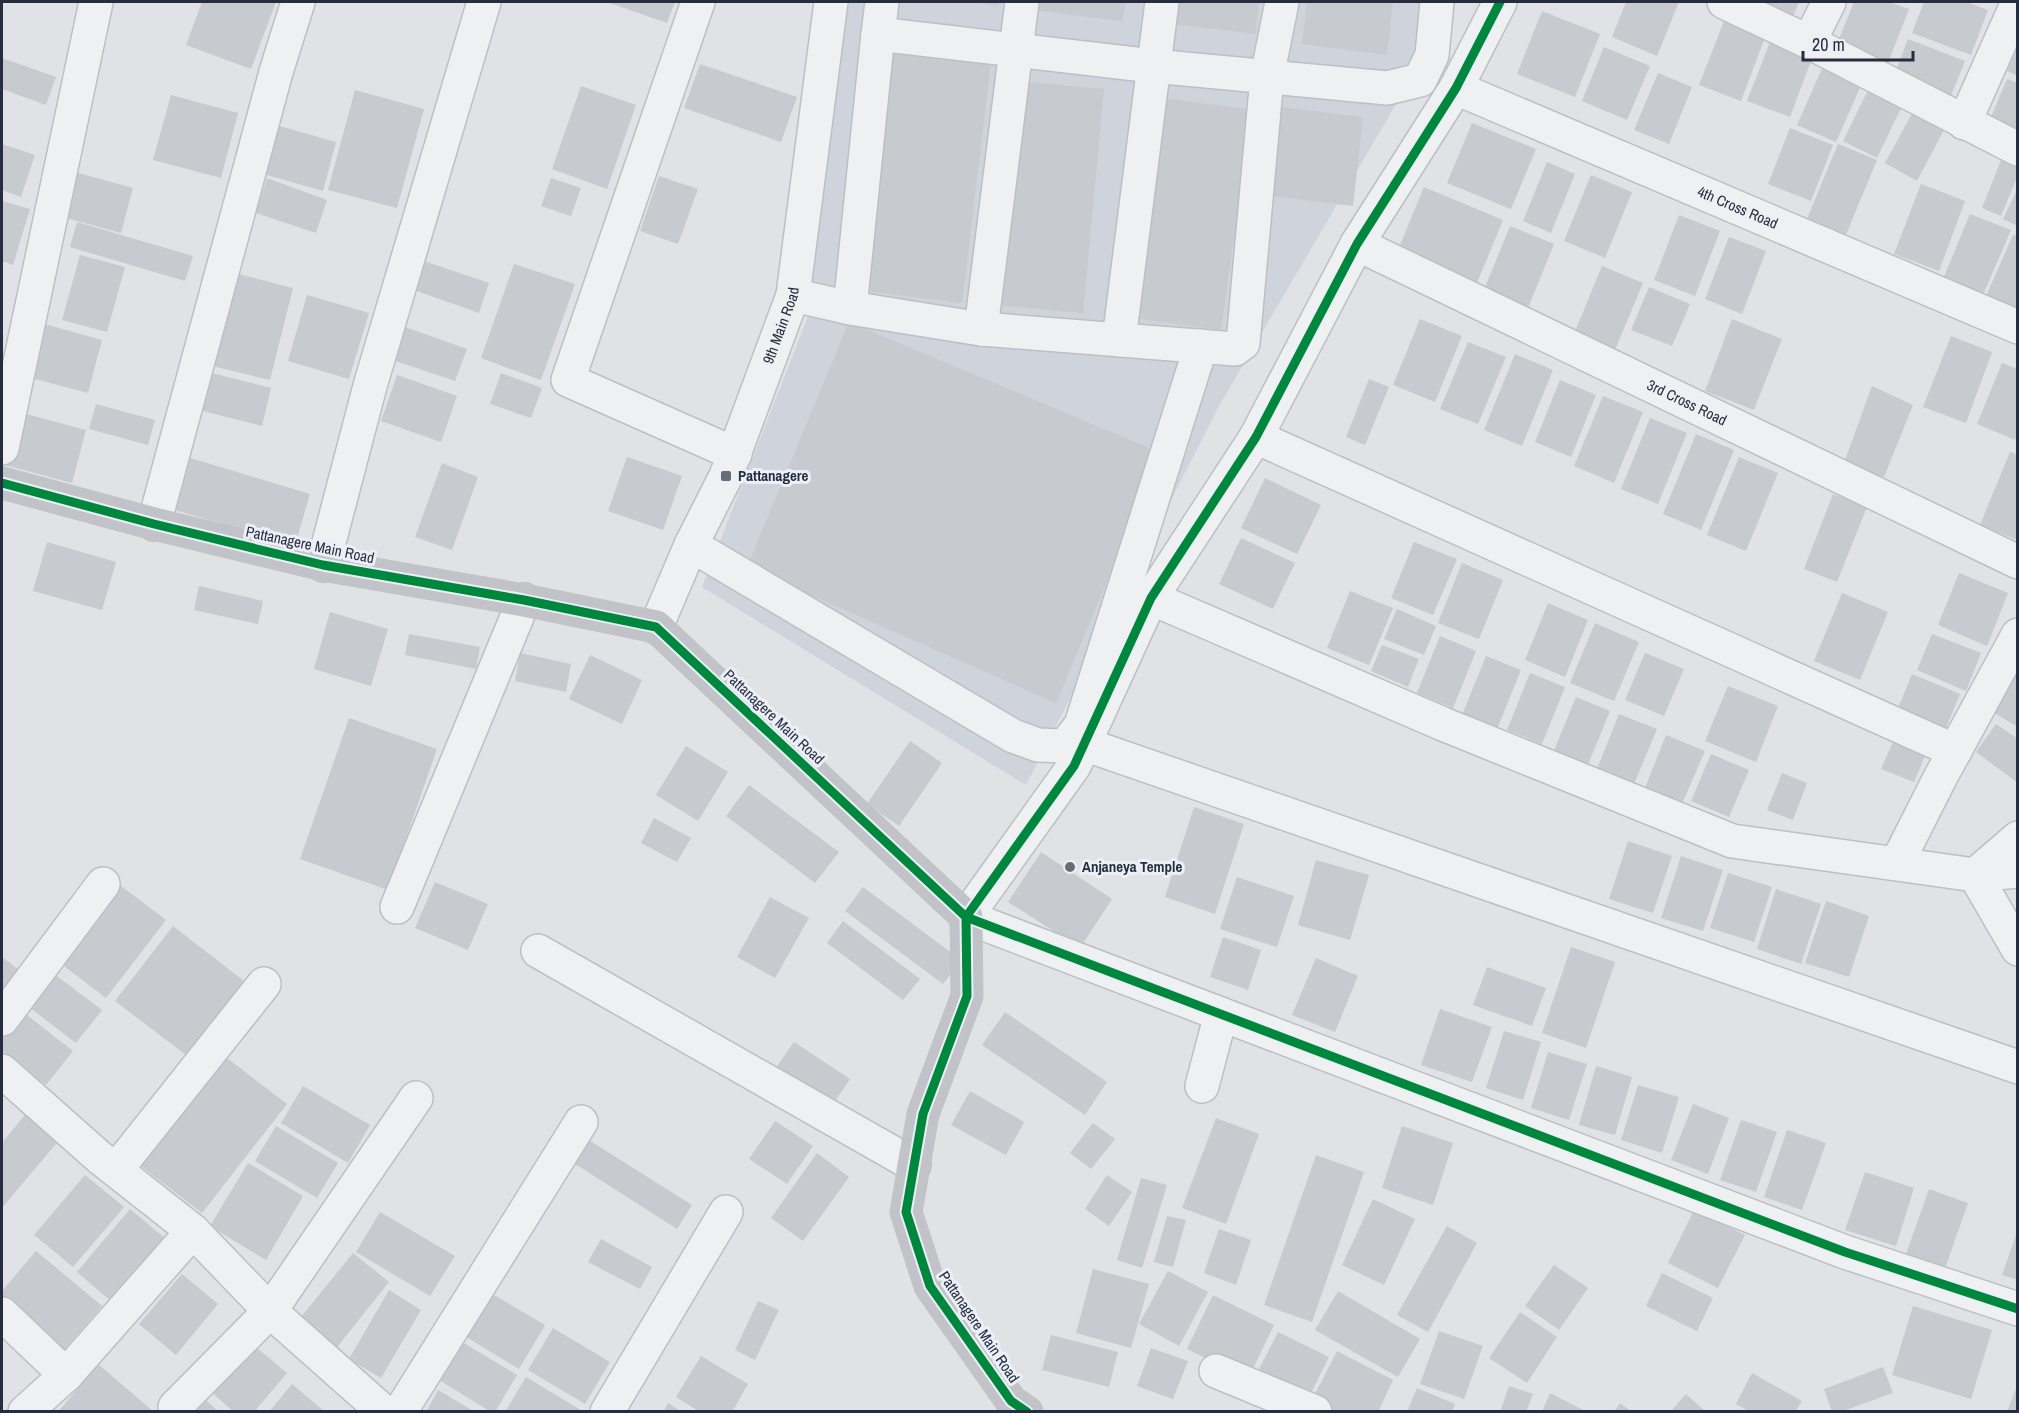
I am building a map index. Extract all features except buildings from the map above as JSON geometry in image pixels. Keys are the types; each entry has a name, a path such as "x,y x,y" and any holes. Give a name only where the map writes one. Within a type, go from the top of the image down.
{"street":[{"path":"2,448 96,2"},
{"path":"154,524 273,83 298,2"},
{"path":"323,565 370,386 484,2"},
{"path":"698,2 568,380 735,454"},
{"name":"9th Main Road","path":"656,627 691,545 726,476 793,294 831,2"},
{"path":"850,308 882,2"},
{"path":"981,329 1022,2"},
{"path":"1119,340 1162,2"},
{"path":"793,294 850,308 981,329 1235,349 1244,343 1267,76 1282,2"},
{"path":"878,34 1153,66 1387,88 1420,80 1432,55 1437,2"},
{"path":"1500,2 1456,88 1357,244 1256,437 1151,598 1074,766 966,917 1845,1252 2018,1309"},
{"path":"1724,2 1809,42 2018,149"},
{"path":"1809,42 1829,2"},
{"path":"1964,123 2018,2"},
{"name":"4th Cross Road","path":"1456,88 2018,327"},
{"name":"3rd Cross Road","path":"1357,244 2018,562"},
{"path":"691,545 1012,736 1038,745 1065,746 1081,725 1201,346"},
{"path":"1256,437 1955,751"},
{"name":"Pattanagere Main Road","path":"2,483 154,524 323,565 524,600 656,627 966,917 967,996 923,1114 906,1212 930,1286 1011,1401 1027,1412"},
{"path":"1151,598 1443,724 1732,841 1975,875 2018,871"},
{"path":"397,907 524,600"},
{"path":"1897,863 2018,634"},
{"path":"1084,744 2018,1067"},
{"path":"1975,875 2018,838"},
{"path":"1975,875 2018,949"},
{"path":"2,1019 103,884"},
{"path":"538,951 914,1165"},
{"path":"116,1170 264,984"},
{"path":"1202,1086 1221,1014"},
{"path":"2,1071 116,1170 194,1231 270,1311 384,1412"},
{"path":"175,1407 270,1311 416,1098"},
{"path":"400,1412 581,1122"},
{"path":"607,1412 726,1212"},
{"path":"25,1412 66,1375 194,1231"},
{"path":"2,1314 66,1375"},
{"path":"1216,1371 1299,1408"}],"shaded area":[{"path":"849,2 1456,2 1220,404 1026,785 702,587 807,319"}],"cycle path":[{"path":"1500,2 1456,88 1357,244 1256,437 1151,598 1074,766 966,917 1845,1252 2018,1309"},
{"path":"2,483 154,524 323,565 524,600 656,627 966,917 967,996 923,1114 906,1212 930,1286 1011,1401 1027,1412"}],"place":[{"name":"Pattanagere","path":"726,476"},
{"name":"Anjaneya Temple","path":"1070,867"}]}
